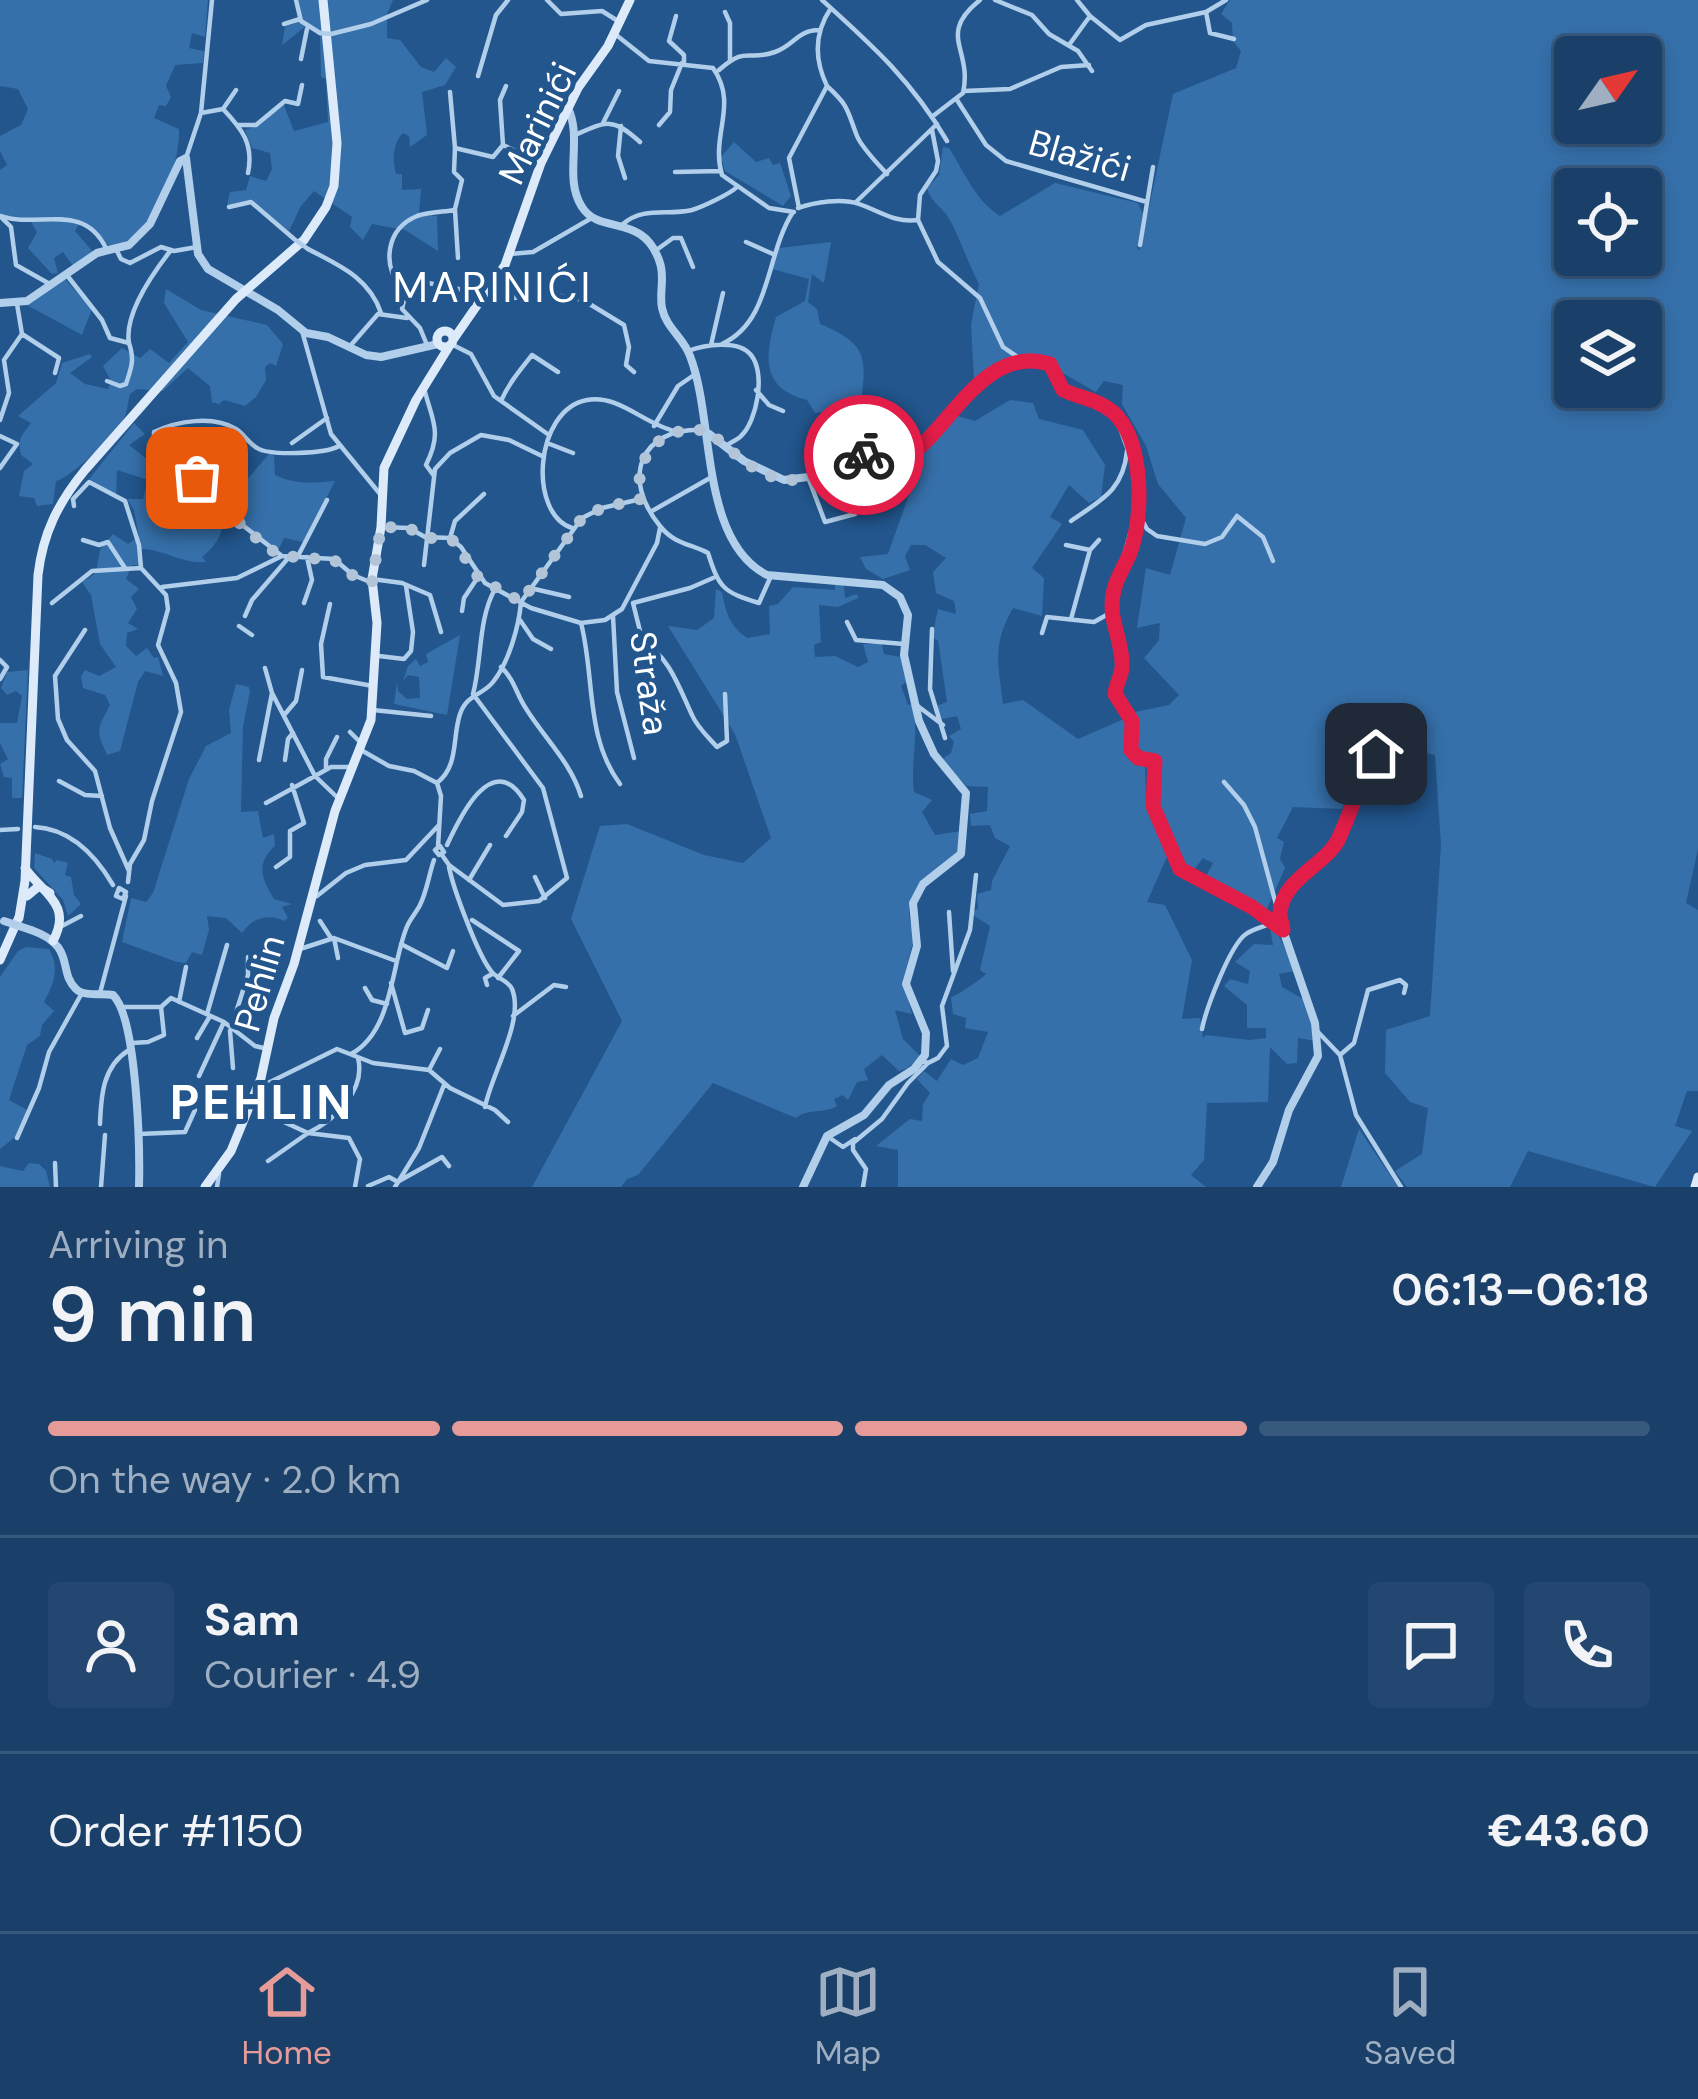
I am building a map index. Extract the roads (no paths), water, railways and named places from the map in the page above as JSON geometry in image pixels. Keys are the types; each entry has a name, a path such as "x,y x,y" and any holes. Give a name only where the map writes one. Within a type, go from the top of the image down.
{"main road":[{"path":"53,941 60,927 58,906 50,893 32,882 25,868 43,542 63,497 245,291 304,241 320,219 334,186 337,143 323,0"},
{"name":"Marinići","path":"375,656 372,580 381,527 380,494 392,447 439,363 441,342 464,323 510,254 541,163 630,0"},
{"name":"Pehlin","path":"205,1187 235,1144 260,1086 274,1018 325,848 373,710 375,656"},
{"path":"0,960 32,882 21,855 28,782"},
{"path":"1695,1187 1698,1177"}],"street":[{"path":"212,0 201,113 186,158 197,248 205,267 302,331 366,355 381,357 441,342"},
{"path":"296,0 300,19 320,34 371,24 427,0"},
{"path":"478,76 496,15 508,0"},
{"path":"547,0 561,14 602,11"},
{"path":"822,0 895,65 933,116 938,161 920,195 918,220 938,262 980,298 1004,347 1026,361 1050,364 1063,390 1084,395 1117,416 1137,470 1138,513 1130,554 1114,587 1111,613 1122,666 1115,694 1132,721 1131,750 1138,758 1155,761 1153,806 1180,869 1252,907 1283,930"},
{"path":"933,116 964,91 965,63 956,28 980,0"},
{"name":"Blažići","path":"964,91 1010,89 1061,67 1090,68 1032,14 995,0"},
{"path":"1077,0 1120,40 1146,26 1206,12 1226,0"},
{"path":"599,1 602,11 649,61 710,66 717,72 727,95 718,140 720,171 737,187 769,208 796,210 823,202 856,202 877,214 918,220"},
{"path":"831,8 819,30 817,55 827,86 842,98 855,120 858,138 887,175"},
{"path":"725,12 730,23 730,60"},
{"path":"1206,12 1210,33 1234,39"},
{"path":"659,125 670,112 670,90 683,63 684,55 669,40 676,16"},
{"path":"1069,45 1090,16"},
{"path":"284,24 300,19"},
{"path":"301,58 307,27"},
{"path":"717,72 740,54 772,53 804,31 819,30"},
{"path":"238,125 263,121 284,101 298,104 302,85"},
{"path":"454,148 493,157 502,145 500,100 506,86"},
{"path":"722,344 752,322 773,254 796,210 789,158 827,86"},
{"path":"201,113 223,110 236,90"},
{"path":"575,135 603,123 619,91"},
{"path":"451,92 454,172 462,180 455,210 458,258"},
{"name":"Blažići","path":"957,100 986,145 1006,161 1147,202"},
{"path":"568,109 575,135 575,191 591,218"},
{"path":"223,110 238,125 251,152 248,173"},
{"path":"603,123 621,126 640,142"},
{"path":"621,126 618,156 626,178"},
{"path":"856,202 935,127"},
{"path":"935,127 947,141"},
{"path":"502,145 541,163"},
{"path":"0,303 31,299 66,274 129,245 151,224 180,161 186,158"},
{"path":"1140,245 1153,167"},
{"path":"675,172 720,171"},
{"path":"623,224 653,211 694,209 737,187"},
{"path":"229,207 251,202 308,249 354,274 381,313"},
{"path":"455,210 414,218 394,237 388,260 391,274 406,292 400,305 420,328 469,352 490,392 548,440 573,453"},
{"path":"0,216 82,222 130,263 161,248 197,248"},
{"path":"0,216 11,226 16,265 48,284"},
{"path":"510,254 533,252 591,218 623,224 639,233 655,251 661,267 664,315 688,351 695,374 704,430 734,546 752,567 771,576 883,585 900,597 908,615 904,644 915,704 934,754 966,793 966,830 958,858 923,884 914,899 917,946 906,984 927,1037 925,1062 882,1119 843,1147 826,1136"},
{"path":"655,251 681,238 693,267"},
{"path":"746,242 773,254"},
{"path":"107,381 126,384 134,366 127,328 143,290 171,250"},
{"path":"66,274 102,320 110,338 129,343"},
{"path":"499,274 514,298 544,293 583,300 624,325 629,347 626,365 634,372"},
{"path":"400,288 418,280 484,295"},
{"path":"711,345 723,293"},
{"path":"0,420 9,393 4,361 22,334 17,304"},
{"path":"381,313 407,318"},
{"path":"350,347 381,313"},
{"path":"302,331 339,446 380,494"},
{"path":"22,334 58,358 55,373"},
{"path":"688,351 722,344 751,355 755,412 741,436 725,446"},
{"path":"501,401 509,382 524,372 532,356 558,372"},
{"path":"572,528 561,524 548,508 542,456 558,415 575,404 592,399 626,408 656,427 704,430 784,480 808,477 874,452 908,452 920,447 951,409 989,376 1026,361"},
{"path":"657,442 656,427 684,380 695,374"},
{"path":"424,388 437,424 436,443 426,465 434,476"},
{"path":"756,391 783,411"},
{"path":"755,412 769,405"},
{"path":"292,443 327,418"},
{"path":"290,556 232,517 207,480 185,475 165,460 154,440 156,430 211,422 232,426 260,450 321,454 339,446"},
{"path":"675,431 657,442 637,474 641,499 660,527 692,550 708,553 713,578 721,587 760,603 771,576"},
{"path":"424,565 424,537 440,461 481,435 508,440 542,456"},
{"path":"0,436 16,444 0,468"},
{"path":"1071,520 1110,496 1124,474 1129,446"},
{"path":"652,511 715,475"},
{"path":"808,477 825,522 855,514"},
{"path":"74,506 73,500 89,482 125,501 131,510 141,568 162,587 168,609 158,645 176,683 181,712 144,840 120,892"},
{"path":"534,490 546,488"},
{"path":"450,538 455,520 484,494"},
{"path":"473,694 491,685 520,620 521,602 572,528 593,511 641,499"},
{"path":"245,616 327,500"},
{"path":"1138,513 1152,533 1205,544 1222,537 1237,516 1263,537 1274,561"},
{"path":"381,527 450,538 478,577 495,589 581,623 590,659 592,709 607,766 620,784"},
{"name":"Straža","path":"660,527 631,602 643,643 657,651 684,694 692,717 716,746 727,741 725,694"},
{"path":"83,540 99,545 108,542 125,568"},
{"path":"1071,619 1090,550 1099,541"},
{"path":"1066,545 1090,550"},
{"path":"162,587 237,578 290,556 334,560 352,575 424,592 434,600 441,632"},
{"path":"304,603 312,580 307,557"},
{"path":"260,566 269,582"},
{"path":"52,603 92,571 141,568"},
{"path":"462,611 464,598 478,577"},
{"name":"Straža","path":"581,623 613,616 631,602 689,589 713,578"},
{"path":"375,656 406,657 413,647 406,586"},
{"path":"530,588 569,597"},
{"path":"437,783 449,772 459,718 473,694 486,606 495,589"},
{"path":"330,604 321,644 323,676 374,686"},
{"path":"1042,633 1045,617 1098,621 1111,613"},
{"name":"Straža","path":"613,616 617,692 634,758"},
{"path":"520,620 532,639 551,650"},
{"path":"847,622 856,640 904,644"},
{"path":"239,626 252,635"},
{"path":"932,629 929,686 945,739"},
{"path":"85,630 61,663 55,681 62,730 95,771 112,834 129,872"},
{"name":"Straža","path":"643,643 639,649 645,675"},
{"path":"0,660 7,667 0,680"},
{"path":"501,667 570,767 581,796"},
{"path":"265,668 314,776 340,800"},
{"path":"285,714 296,700 302,670"},
{"path":"259,760 272,692"},
{"path":"448,865 503,905 545,898 567,878 546,794 473,694"},
{"path":"915,704 943,725"},
{"path":"373,710 431,716"},
{"path":"350,732 389,766 414,771 437,783 440,851 473,936 495,976 512,987 513,1016 485,1107"},
{"path":"285,760 293,734"},
{"path":"326,769 338,737"},
{"path":"1280,912 1295,883 1334,846 1348,806 1376,754"},
{"path":"266,803 326,769 352,769"},
{"path":"58,781 85,795 102,796"},
{"path":"1224,782 1251,816 1317,1031 1318,1056 1257,1187"},
{"path":"367,1061 362,1049 387,1004 408,922 422,902 440,851 466,804 480,790 498,783 512,786 524,800 506,836"},
{"path":"276,867 290,857 290,831 304,824 292,785"},
{"name":"Pehlin","path":"311,896 365,865 406,860 438,826"},
{"path":"1,827 18,829"},
{"path":"34,827 49,828 92,852 120,892 121,912 100,993"},
{"path":"469,880 490,845"},
{"path":"803,1187 826,1136 864,1114 889,1085 946,1050 942,1006 970,930 976,875"},
{"path":"535,877 545,898"},
{"path":"949,912 953,971"},
{"path":"60,927 81,916"},
{"path":"469,916 519,951 495,976 485,978 487,986"},
{"path":"2,920 53,941 66,960 74,987 82,993 113,995 123,1007 139,1134 139,1187"},
{"path":"320,922 338,958"},
{"path":"1202,1029 1209,1002 1237,943 1249,931 1272,922"},
{"path":"297,950 332,938 396,961"},
{"path":"401,944 447,968 453,950"},
{"path":"197,1038 208,1016 227,945"},
{"path":"234,1067 233,1028 248,976 248,957"},
{"path":"179,1002 186,967"},
{"path":"1340,1055 1354,1043 1368,991 1400,980 1406,985 1404,993"},
{"path":"391,982 405,1033 422,1028 428,1010"},
{"path":"513,1016 554,985 566,987"},
{"path":"365,988 372,1000 387,1004"},
{"path":"17,1138 52,1047 82,993"},
{"path":"100,1124 105,1079 129,1047 164,1035 161,1007 167,999 224,1022 255,1046 268,1049"},
{"path":"123,1007 161,1007"},
{"path":"199,1076 224,1022"},
{"path":"1317,1031 1340,1055 1356,1115 1401,1187"},
{"name":"Pehlin","path":"260,1086 334,1049 355,1056 362,1049"},
{"path":"429,1070 440,1049"},
{"path":"355,1056 429,1070 508,1122"},
{"path":"268,1161 348,1102 361,1074 355,1056"},
{"path":"398,1183 419,1148 445,1083"},
{"path":"260,1086 256,1105 260,1112 308,1133 349,1138 360,1159 355,1187"},
{"path":"139,1134 185,1132 195,1110 186,1088"},
{"path":"101,1187 105,1135"},
{"path":"855,1139 853,1150 866,1169 862,1187"},
{"path":"360,1159 368,1154"},
{"path":"398,1183 442,1157 449,1166"},
{"path":"55,1163 56,1187"},
{"path":"217,1187 218,1169"},
{"path":"368,1186 388,1177 398,1183"}],"district":[{"name":"MARINIĆI","path":"493,287"},
{"name":"PEHLIN","path":"262,1102"}]}
